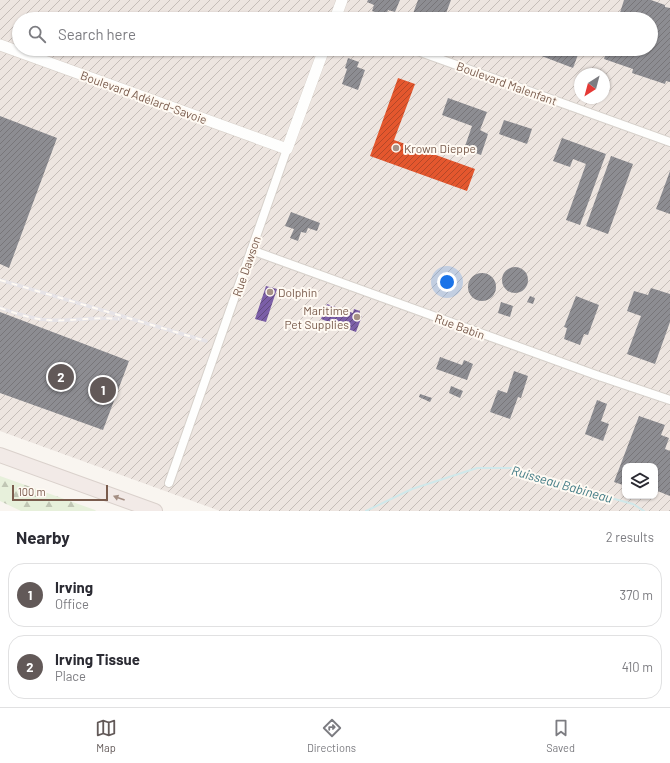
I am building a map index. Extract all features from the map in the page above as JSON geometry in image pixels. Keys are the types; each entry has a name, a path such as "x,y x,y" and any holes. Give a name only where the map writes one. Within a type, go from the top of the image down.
{"highway":[{"path":"0,455 155,511"}],"street":[{"path":"338,12 342,0"},
{"name":"Boulevard Adélard-Savoie","path":"0,45 12,49"},
{"name":"Boulevard Adélard-Savoie","path":"30,56 287,149"},
{"name":"Rue Dawson","path":"169,483 321,56"},
{"name":"Boulevard Malenfant","path":"431,56 670,142"},
{"name":"Rue Babin","path":"251,250 670,400"}],"shaded area":[{"path":"0,0 670,0 670,511 220,511 0,431"}],"green space":[{"path":"0,476 96,511 21,511 0,501"}],"building: Shops":[{"path":"398,78 415,84 394,140 475,169 467,191 370,156"}],"building: Offices":[{"path":"266,286 277,289 266,322 255,319"},
{"path":"327,304 353,313 354,309 360,311 359,315 362,316 356,332 321,319"}],"building: Industry":[{"path":"368,0 400,0 395,12 388,10 387,12 372,11 374,5 367,2"},
{"path":"418,0 451,0 447,12 414,12"},
{"path":"624,0 651,0 670,8 670,82 666,81 665,84 632,73 633,69 604,59 605,56 658,56 658,12 620,12"},
{"path":"542,56 578,56 573,68"},
{"path":"348,58 359,62 357,67 365,70 358,90 342,84 347,69 345,68"},
{"path":"448,98 487,112 480,130 488,134 481,155 464,149 472,126 442,115"},
{"path":"0,116 57,138 9,268 0,264"},
{"path":"504,120 532,129 527,144 499,134"},
{"path":"562,138 606,154 580,225 566,220 586,164 573,159 570,167 553,161"},
{"path":"611,156 633,164 608,234 586,226"},
{"path":"670,171 670,214 656,209"},
{"path":"291,212 320,223 317,231 308,228 306,233 301,232 298,241 290,238 294,229 285,226"},
{"path":"515,267 524,271 528,280 524,289 515,293 506,289 502,280 506,271"},
{"path":"482,273 492,277 496,287 492,297 482,301 472,297 468,287 472,277"},
{"path":"651,288 670,294 670,322 655,364 627,354 641,316 627,311 634,291 648,295"},
{"path":"530,296 535,298 533,304 527,302"},
{"path":"576,296 599,305 588,335 584,334 580,345 564,339 567,328 564,327"},
{"path":"501,302 513,306 510,317 498,313"},
{"path":"0,312 129,361 103,430 0,393"},
{"path":"440,357 462,365 464,360 473,364 467,380 436,369"},
{"path":"514,371 528,376 521,398 518,397 510,419 490,412 498,390 507,393"},
{"path":"451,386 463,391 460,398 449,393"},
{"path":"420,394 432,398 430,402 419,397"},
{"path":"597,400 607,404 601,421 609,424 603,441 585,434"},
{"path":"639,416 665,425 661,435 669,438 665,449 670,451 670,496 658,491 658,463 622,463 622,485 614,482"}],"waterway":[{"name":"Ruisseau Babineau","path":"366,511 412,489 477,468 512,468 541,479 633,504 644,511"}],"railway":[{"path":"0,280 206,341"},
{"path":"0,308 17,314 48,320 101,318 119,319"}],"place":[{"name":"Krown Dieppe","path":"396,148"},
{"name":"Dolphin","path":"270,292"},
{"name":"Maritime Pet Supplies","path":"357,317"},
{"name":"Irving Tissue","path":"61,377"},
{"name":"Irving","path":"103,390"}]}
